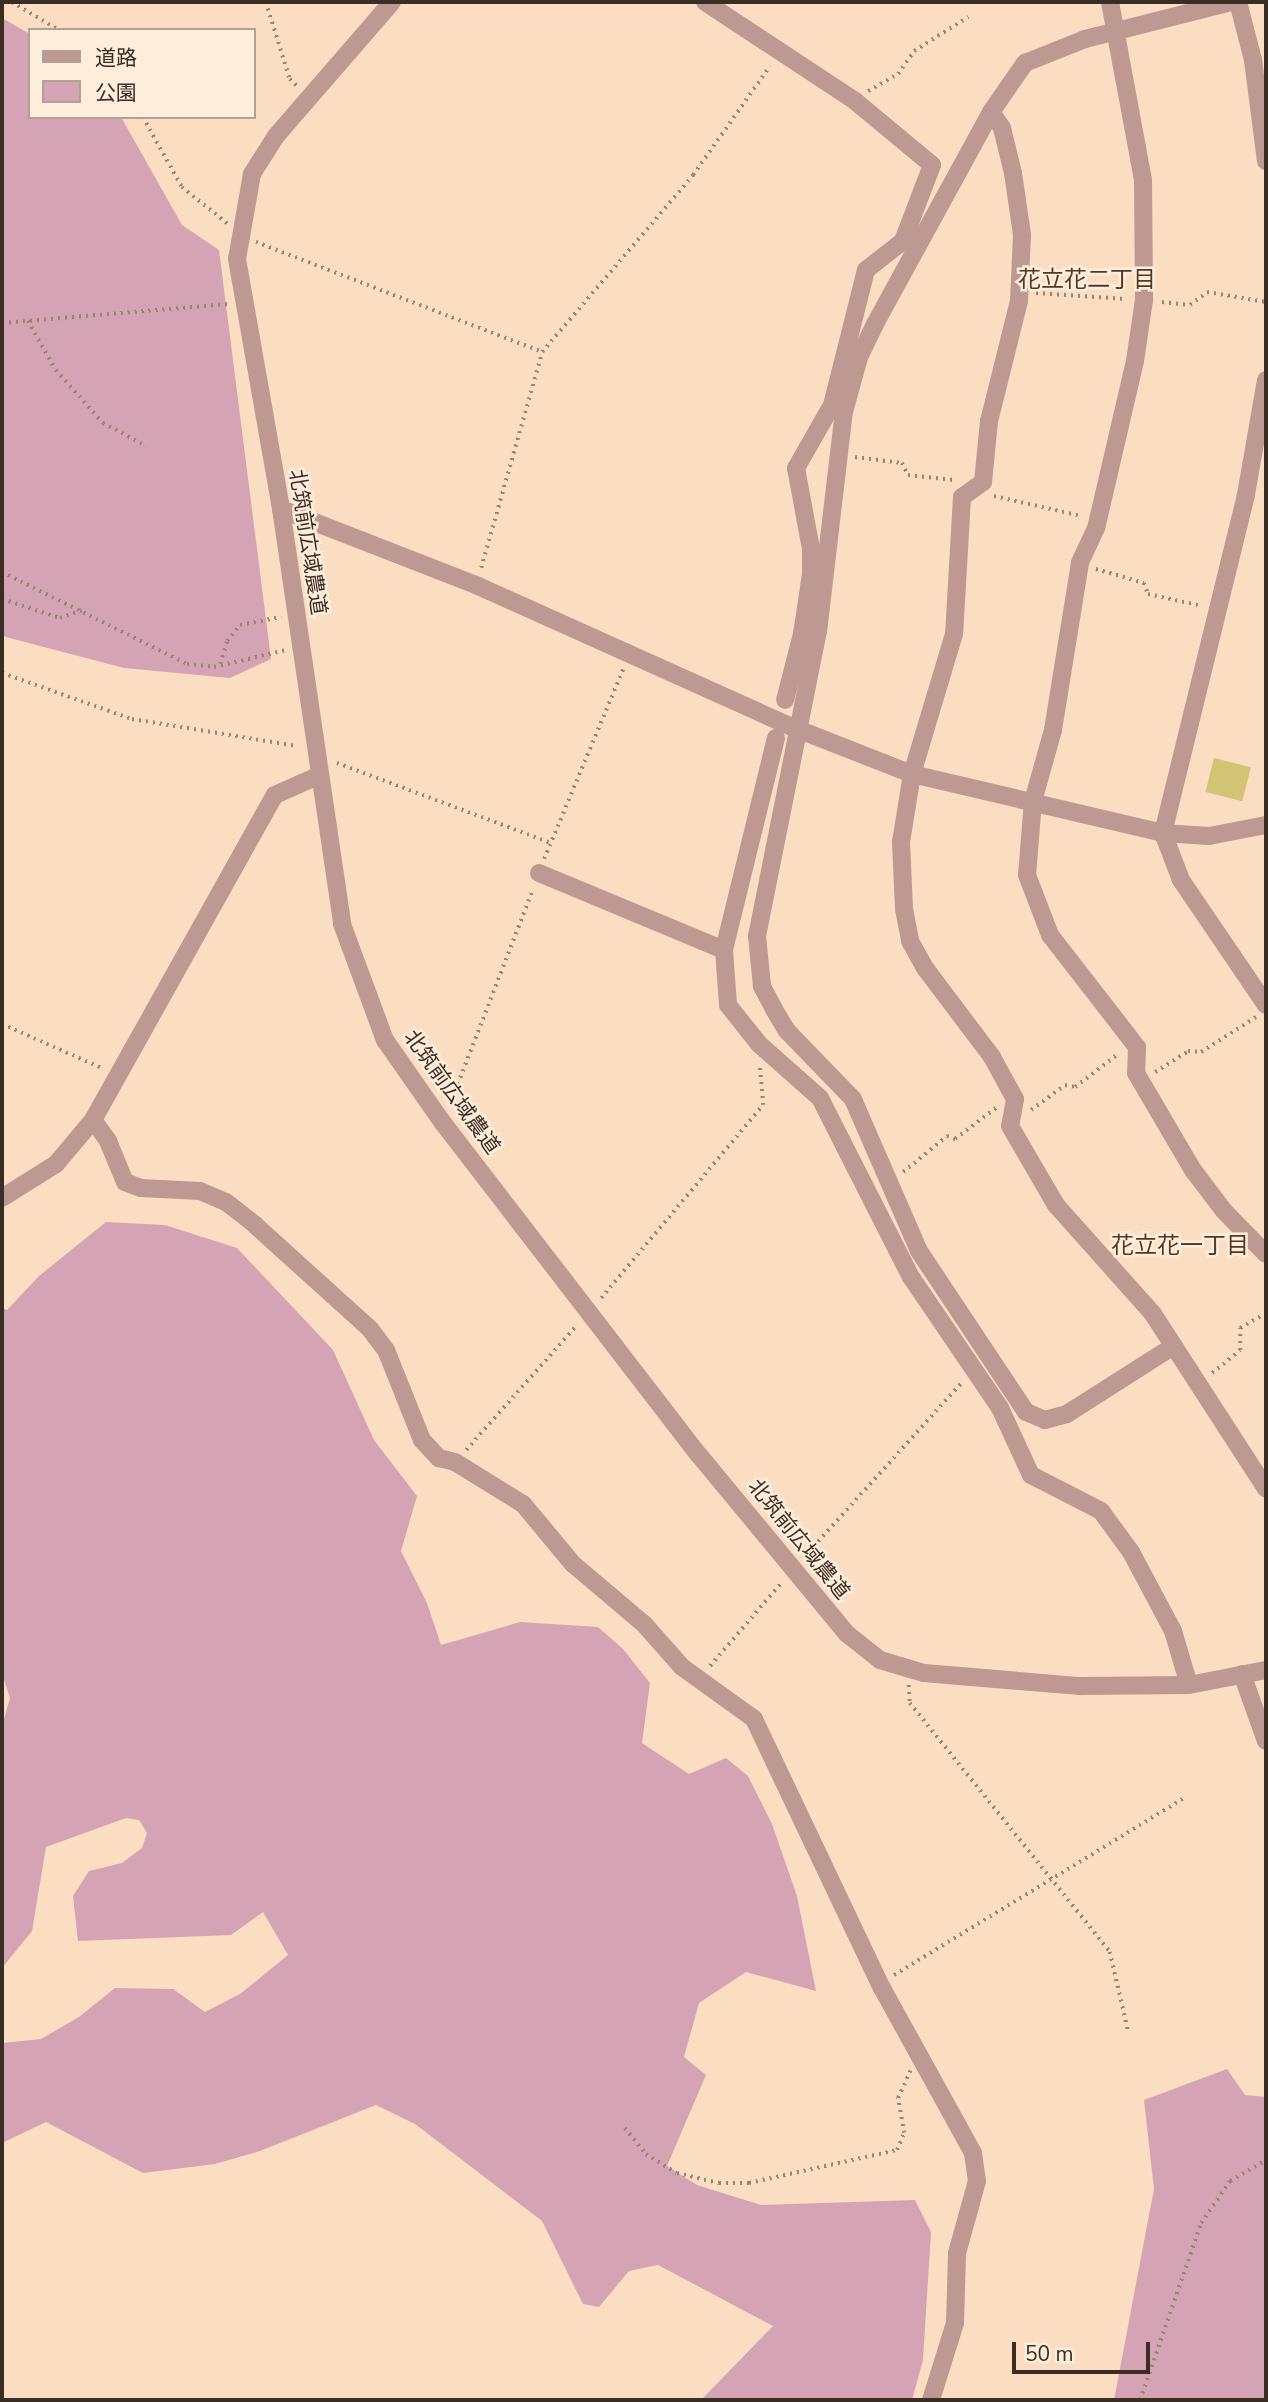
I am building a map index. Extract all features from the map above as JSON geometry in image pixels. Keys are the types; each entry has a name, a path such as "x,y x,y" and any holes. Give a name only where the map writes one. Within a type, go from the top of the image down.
{"street":[{"name":"北筑前広域農道","path":"392,2 276,135 252,174 239,235 237,259 281,509 342,924 363,990 386,1040 443,1123 699,1454 795,1567 846,1633 880,1660 909,1669 1014,1683 1189,1685 1266,1670"},
{"path":"705,2 855,101 932,165 903,241 866,270 832,405 796,468 811,549 811,574 802,634 785,700"},
{"path":"1110,2 1143,180 1144,300 1135,361 1096,528 1080,562 1053,730 1033,800 1026,847 1034,903 1050,935 1137,1047 1136,1073 1193,1170 1224,1211 1266,1254"},
{"path":"1172,1347 1067,1415 1045,1420 1026,1412 919,1251 853,1099 798,1043 762,986 757,936 818,632 844,412 859,356 991,112 1025,63 1085,39 1231,2"},
{"path":"1238,2 1253,60 1266,161"},
{"path":"991,112 1002,128 1013,173 1022,235 1019,292 989,421 983,482 962,498 954,634 912,774 901,842 910,942 992,1057 1015,1099 1010,1126 1056,1205 1153,1314 1266,1489"},
{"path":"1266,380 1246,495 1163,833 1181,880 1266,1007"},
{"path":"281,509 476,585 797,729 912,774 1033,800 1163,833 1209,836 1266,825"},
{"path":"776,737 724,950 728,1005 759,1044 820,1098 911,1277 1000,1408 1031,1475 1101,1511 1131,1552 1173,1631 1189,1685"},
{"path":"2,1198 56,1164 93,1120 275,795 318,761"},
{"path":"538,873 724,950"},
{"path":"782,1065 798,1043"},
{"path":"93,1120 108,1141 125,1182 141,1188 200,1191 226,1202 370,1329 386,1350 422,1440 439,1458 455,1462 523,1504 573,1564 644,1624 682,1667 754,1720 920,2063 972,2153 977,2181 957,2253 955,2323 931,2400"},
{"path":"1242,1675 1266,1741"}],"path":[{"path":"12,2 56,28"},
{"path":"266,2 290,79 308,98"},
{"path":"855,101 898,74 914,51 968,17"},
{"path":"476,585 506,468 542,352 693,175 779,52"},
{"path":"144,119 182,187 212,207 239,235 542,352"},
{"path":"1019,292 1190,305 1207,292 1266,302"},
{"path":"2,323 244,303"},
{"path":"28,321 56,370 103,423 146,446"},
{"path":"1080,562 1144,583 1148,594 1218,610"},
{"path":"2,572 187,664 220,665 302,647"},
{"path":"2,599 60,618 82,610"},
{"path":"220,665 227,641 240,625 297,616"},
{"path":"2,673 132,719 318,761 551,843"},
{"path":"1136,1073 1158,1072 1188,1051 1201,1052 1266,1007"},
{"path":"2,1024 120,1074"},
{"path":"455,1462 590,1311 763,1105 759,1044"},
{"path":"1010,1126 1065,1085 1075,1087 1114,1055 1137,1047"},
{"path":"888,1184 947,1136 955,1139 989,1111 1015,1099"},
{"path":"1197,1384 1240,1350 1240,1328 1266,1313"},
{"path":"700,1678 795,1567 974,1369"},
{"path":"909,1669 910,1703 1110,1952 1128,2029"},
{"path":"880,1983 1182,1799"},
{"path":"625,2128 646,2154 677,2173 719,2183 749,2183 897,2150 904,2133 898,2098 906,2074 920,2063"},
{"path":"1140,2400 1201,2222 1230,2181 1266,2160"}],"green space":[{"path":"2,18 28,33 28,119 122,119 182,225 219,250 271,659 230,678 124,668 2,636"},
{"path":"106,1222 165,1225 237,1248 333,1350 374,1440 417,1496 401,1551 427,1603 441,1645 520,1622 598,1627 623,1649 650,1683 642,1743 689,1774 726,1758 748,1776 772,1824 797,1896 816,1991 746,1972 699,2003 684,2057 706,2075 667,2166 697,2185 761,2205 915,2200 931,2232 923,2360 912,2400 701,2400 773,2326 658,2265 629,2271 599,2307 583,2304 542,2221 415,2124 376,2105 260,2151 215,2164 143,2173 46,2122 2,2143 2,2043 41,2039 79,2017 115,1988 173,1989 205,2012 240,1994 288,1955 263,1912 231,1935 78,1941 73,1896 89,1871 122,1863 142,1848 147,1833 139,1820 126,1818 46,1847 32,1931 2,1968 2,1726 10,1698 2,1673 2,1308 7,1310 39,1276"},
{"path":"1227,2069 1245,2095 1266,2097 1266,2400 1114,2400 1154,2189 1144,2100"}],"building":[{"path":"1214,758 1251,767 1242,801 1206,792"}],"district":[{"name":"花立花二丁目","path":"1087,280"},
{"name":"花立花一丁目","path":"1180,1246"}]}
